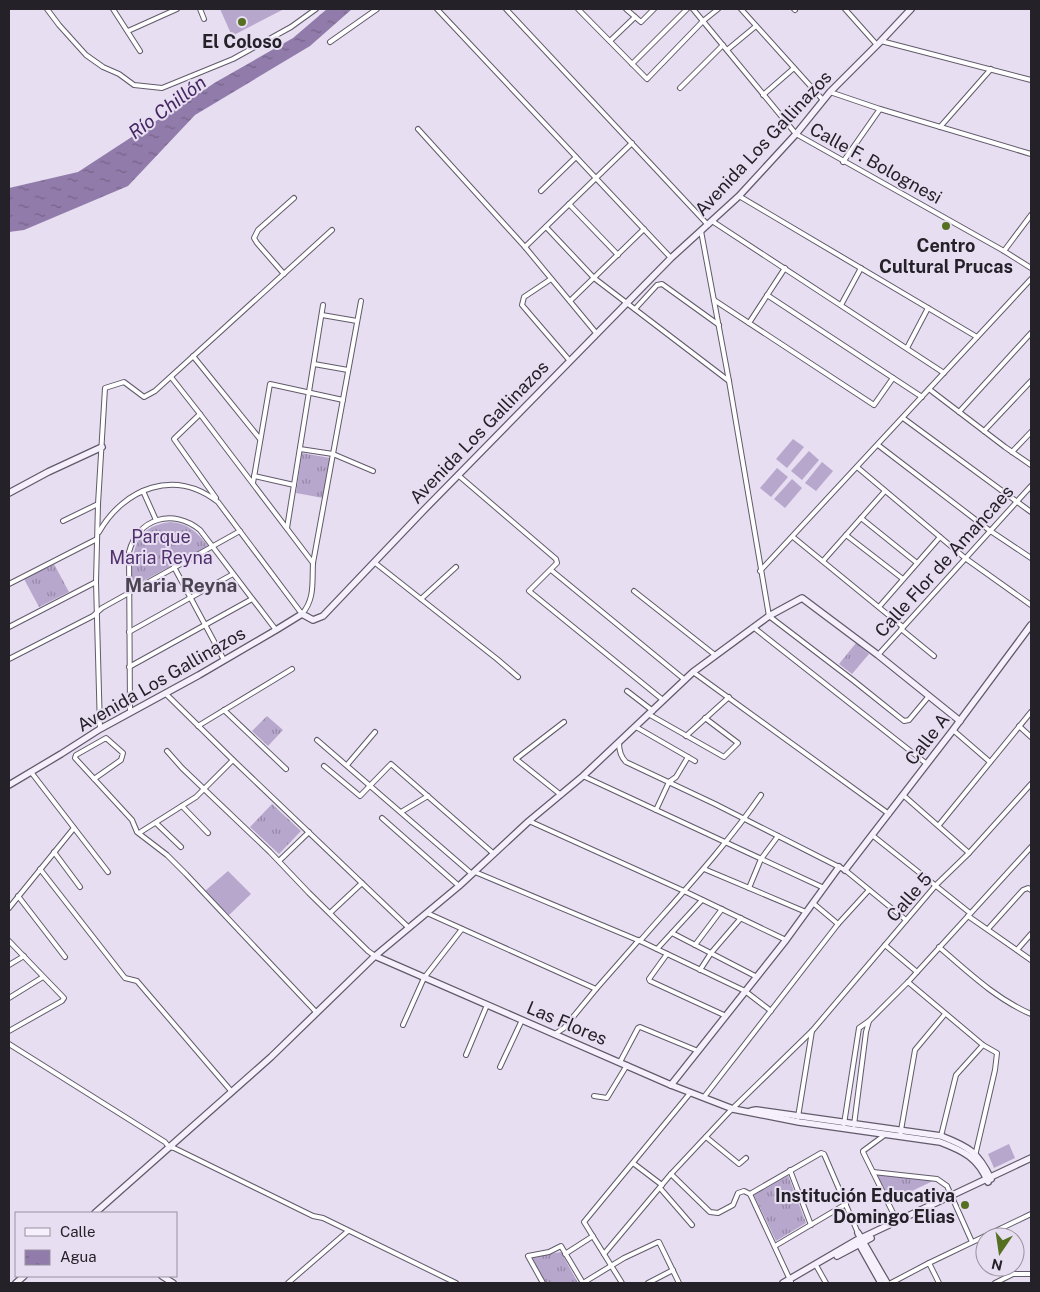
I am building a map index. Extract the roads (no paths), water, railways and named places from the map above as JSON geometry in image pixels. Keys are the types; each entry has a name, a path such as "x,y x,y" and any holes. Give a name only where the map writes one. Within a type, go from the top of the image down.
{"street":[{"path":"47,9 86,54 103,67 119,74 134,85 162,88 224,62 292,27 316,9"},
{"path":"113,9 140,51"},
{"path":"128,32 168,11 177,9"},
{"path":"200,9 204,20"},
{"path":"330,42 377,9"},
{"path":"437,9 671,258"},
{"path":"506,9 710,223 785,268 944,373"},
{"path":"578,9 645,78 650,79 703,21 718,9"},
{"path":"626,9 639,22 654,9"},
{"path":"632,64 688,9"},
{"name":"Calle F. Bolognesi","path":"693,9 796,134 1031,268"},
{"path":"741,9 823,100"},
{"path":"844,9 879,43 1031,80"},
{"name":"Avenida Los Gallinazos","path":"9,785 100,729 165,694 302,614 313,620 323,616 671,258 739,196 796,134 830,92 911,9"},
{"path":"610,41 635,17"},
{"path":"727,50 756,26"},
{"path":"680,88 723,45"},
{"path":"763,95 794,68"},
{"path":"940,126 991,70"},
{"path":"830,92 880,109 1031,154"},
{"path":"843,162 880,109"},
{"path":"418,128 525,247 597,334"},
{"path":"525,247 632,143"},
{"path":"541,191 576,157"},
{"path":"739,196 977,337"},
{"path":"284,274 254,238 258,230 294,198"},
{"path":"569,204 618,255"},
{"path":"1004,251 1031,215"},
{"path":"546,226 594,278 729,381"},
{"path":"570,301 644,229"},
{"path":"100,729 96,582 98,504 105,388 124,382 144,397 155,392 332,230"},
{"path":"701,231 769,616 904,721 909,720 929,696"},
{"path":"749,323 785,268"},
{"path":"841,305 861,268"},
{"path":"552,279 524,297 522,305 570,361"},
{"path":"760,571 1031,280"},
{"path":"635,309 656,285 662,284 719,326"},
{"path":"767,295 922,397"},
{"path":"714,300 874,406 893,378"},
{"path":"200,414 174,437 174,440 302,614 309,606 311,598 313,563 361,301"},
{"path":"287,528 323,305"},
{"path":"907,348 928,308"},
{"path":"322,315 356,321"},
{"path":"960,412 1031,333"},
{"path":"193,356 260,439"},
{"path":"314,364 348,370"},
{"path":"171,377 313,563"},
{"path":"984,431 1031,381"},
{"path":"252,483 270,384 343,400"},
{"path":"929,389 1031,465"},
{"path":"903,418 1031,512"},
{"path":"1012,452 1031,432"},
{"path":"878,445 989,530 1031,558"},
{"path":"9,493 48,472 102,447"},
{"path":"300,449 333,454 373,471"},
{"path":"857,467 965,558 1031,605"},
{"path":"458,475 556,559 557,563 529,591 662,700"},
{"path":"254,476 294,485"},
{"path":"97,534 115,509 133,494 165,485 187,486 209,495 218,502"},
{"name":"Calle Flor de Amancaes","path":"878,655 989,530 1031,486"},
{"path":"144,491 156,520"},
{"path":"822,561 885,491"},
{"path":"63,521 98,504"},
{"path":"130,712 128,561 131,544 140,531 156,520 173,518 193,524 200,530 276,630"},
{"path":"861,518 917,563"},
{"path":"9,659 96,614 102,608 128,593 240,531"},
{"path":"846,535 903,579"},
{"path":"793,537 879,607 934,656"},
{"path":"879,607 940,537"},
{"path":"9,584 97,539"},
{"path":"374,562 518,677"},
{"path":"174,567 224,660"},
{"path":"421,599 456,567"},
{"path":"551,570 685,680"},
{"path":"129,632 233,574"},
{"path":"9,627 96,582"},
{"path":"634,591 715,655"},
{"path":"96,1212 232,1092 375,956 459,886 583,776 693,672 769,616 804,598 960,721"},
{"path":"129,667 252,599"},
{"name":"Calle A","path":"671,1085 786,940 824,888 872,835 1031,625"},
{"path":"753,627 927,764"},
{"path":"198,726 292,669"},
{"path":"693,672 888,814"},
{"path":"628,691 651,713 686,736 724,757 738,743 705,718"},
{"path":"165,694 410,928"},
{"path":"686,736 728,698"},
{"path":"224,710 286,769"},
{"path":"939,825 1031,712"},
{"path":"561,795 516,759 564,722"},
{"path":"1019,726 1031,737"},
{"path":"636,727 695,761"},
{"path":"953,730 990,762"},
{"path":"347,765 375,732"},
{"path":"94,779 123,757 123,753 106,738 84,749 75,756 94,779 132,820 139,833 167,855 186,874 317,1013"},
{"path":"317,740 474,873 640,941 745,991 771,1011"},
{"path":"619,742 622,758 626,762 842,868 906,920"},
{"path":"167,751 330,914 375,956"},
{"path":"656,810 668,782 676,777 688,757"},
{"path":"139,833 196,797 233,760"},
{"path":"324,766 360,796 391,764 494,854"},
{"path":"31,772 108,872"},
{"path":"583,776 824,888"},
{"name":"Calle 5","path":"604,1254 671,1174 812,1031 936,885 969,853 1031,784"},
{"path":"555,1034 564,1028 596,989 704,869 745,819 761,795"},
{"path":"903,795 969,853"},
{"path":"401,812 428,796"},
{"path":"182,806 208,833"},
{"path":"382,818 459,886"},
{"path":"156,822 181,847"},
{"path":"529,822 684,891 786,940"},
{"path":"9,908 74,828"},
{"path":"278,861 309,832"},
{"path":"872,835 988,929 1031,960"},
{"path":"749,888 761,859 778,836"},
{"path":"844,1126 858,1030 861,1025 869,1021 908,982 1031,847"},
{"path":"54,852 80,886"},
{"path":"40,869 125,978 137,981 232,1092"},
{"path":"704,869 806,912"},
{"path":"330,914 362,883"},
{"path":"988,929 1023,890 1028,888 1031,890"},
{"path":"704,1097 838,924 869,890"},
{"path":"18,896 65,957"},
{"path":"657,949 702,900"},
{"path":"813,903 838,924"},
{"path":"695,945 722,909"},
{"path":"427,913 596,989"},
{"path":"700,970 711,953 741,918"},
{"path":"403,1025 424,978 462,929"},
{"path":"672,933 757,977"},
{"path":"1017,950 1031,934"},
{"path":"9,941 64,998 62,1001 9,1031"},
{"path":"885,945 916,972"},
{"path":"939,947 1000,998 1031,1014"},
{"path":"667,954 649,979 650,981 726,1016"},
{"path":"9,965 24,956"},
{"name":"Las Flores","path":"375,956 671,1085 733,1109 765,1116 900,1133 941,1136 961,1144 975,1156 984,1165 989,1180"},
{"path":"9,998 44,977"},
{"path":"908,982 983,1045 997,1053 995,1070 975,1156"},
{"path":"466,1055 487,1005"},
{"path":"900,1133 915,1050 945,1014"},
{"path":"500,1067 522,1020"},
{"path":"854,1127 869,1021"},
{"path":"594,1096 607,1098 640,1027 698,1051"},
{"path":"798,1117 812,1031"},
{"path":"9,1044 165,1142 169,1148"},
{"path":"941,1136 956,1075 983,1045"},
{"path":"622,1283 584,1222 691,1092"},
{"name":"Las Flores","path":"749,1112 756,1110 844,1126"},
{"name":"Las Flores","path":"854,1127 886,1134 900,1133 940,1142 975,1156"},
{"path":"886,1134 863,1151 897,1221"},
{"path":"706,1137 739,1164 746,1158"},
{"path":"169,1148 174,1148 313,1216 323,1218 456,1283"},
{"path":"750,1194 818,1153 824,1154 846,1204 859,1240 881,1283"},
{"path":"989,1180 1031,1158"},
{"path":"633,1162 661,1186 692,1225"},
{"path":"783,1283 790,1282 817,1267 859,1240 1031,1162"},
{"path":"790,1170 811,1225"},
{"path":"873,1172 937,1179 947,1186 972,1242"},
{"path":"671,1174 710,1212 718,1213 733,1205 738,1193 744,1191 750,1194 790,1282"},
{"path":"790,1282 859,1240 952,1197"},
{"path":"775,1246 846,1204"},
{"path":"891,1283 1031,1214"},
{"path":"288,1283 348,1231"},
{"path":"565,1254 593,1236"},
{"path":"859,1240 886,1283"},
{"path":"543,1283 528,1256 549,1252 561,1246 583,1283 658,1242 679,1283"},
{"path":"929,1263 939,1283"},
{"path":"817,1267 826,1283"},
{"path":"648,1283 673,1270"},
{"path":"996,1283 1014,1274 1031,1274"}],"water":[{"path":"327,9 352,9 310,46 195,115 128,186 24,230 9,232 9,188 78,172 216,82 293,38"}],"place":[{"name":"El Coloso","path":"242,22"},
{"name":"Centro Cultural Prucas","path":"946,226"},
{"name":"Institución Educativa Domingo Elias","path":"965,1205"}],"district":[{"name":"Maria Reyna","path":"181,585"}],"water label":[{"name":"Río Chillón","path":"167,107"}],"park label":[{"name":"Parque Maria Reyna","path":"161,546"}]}
